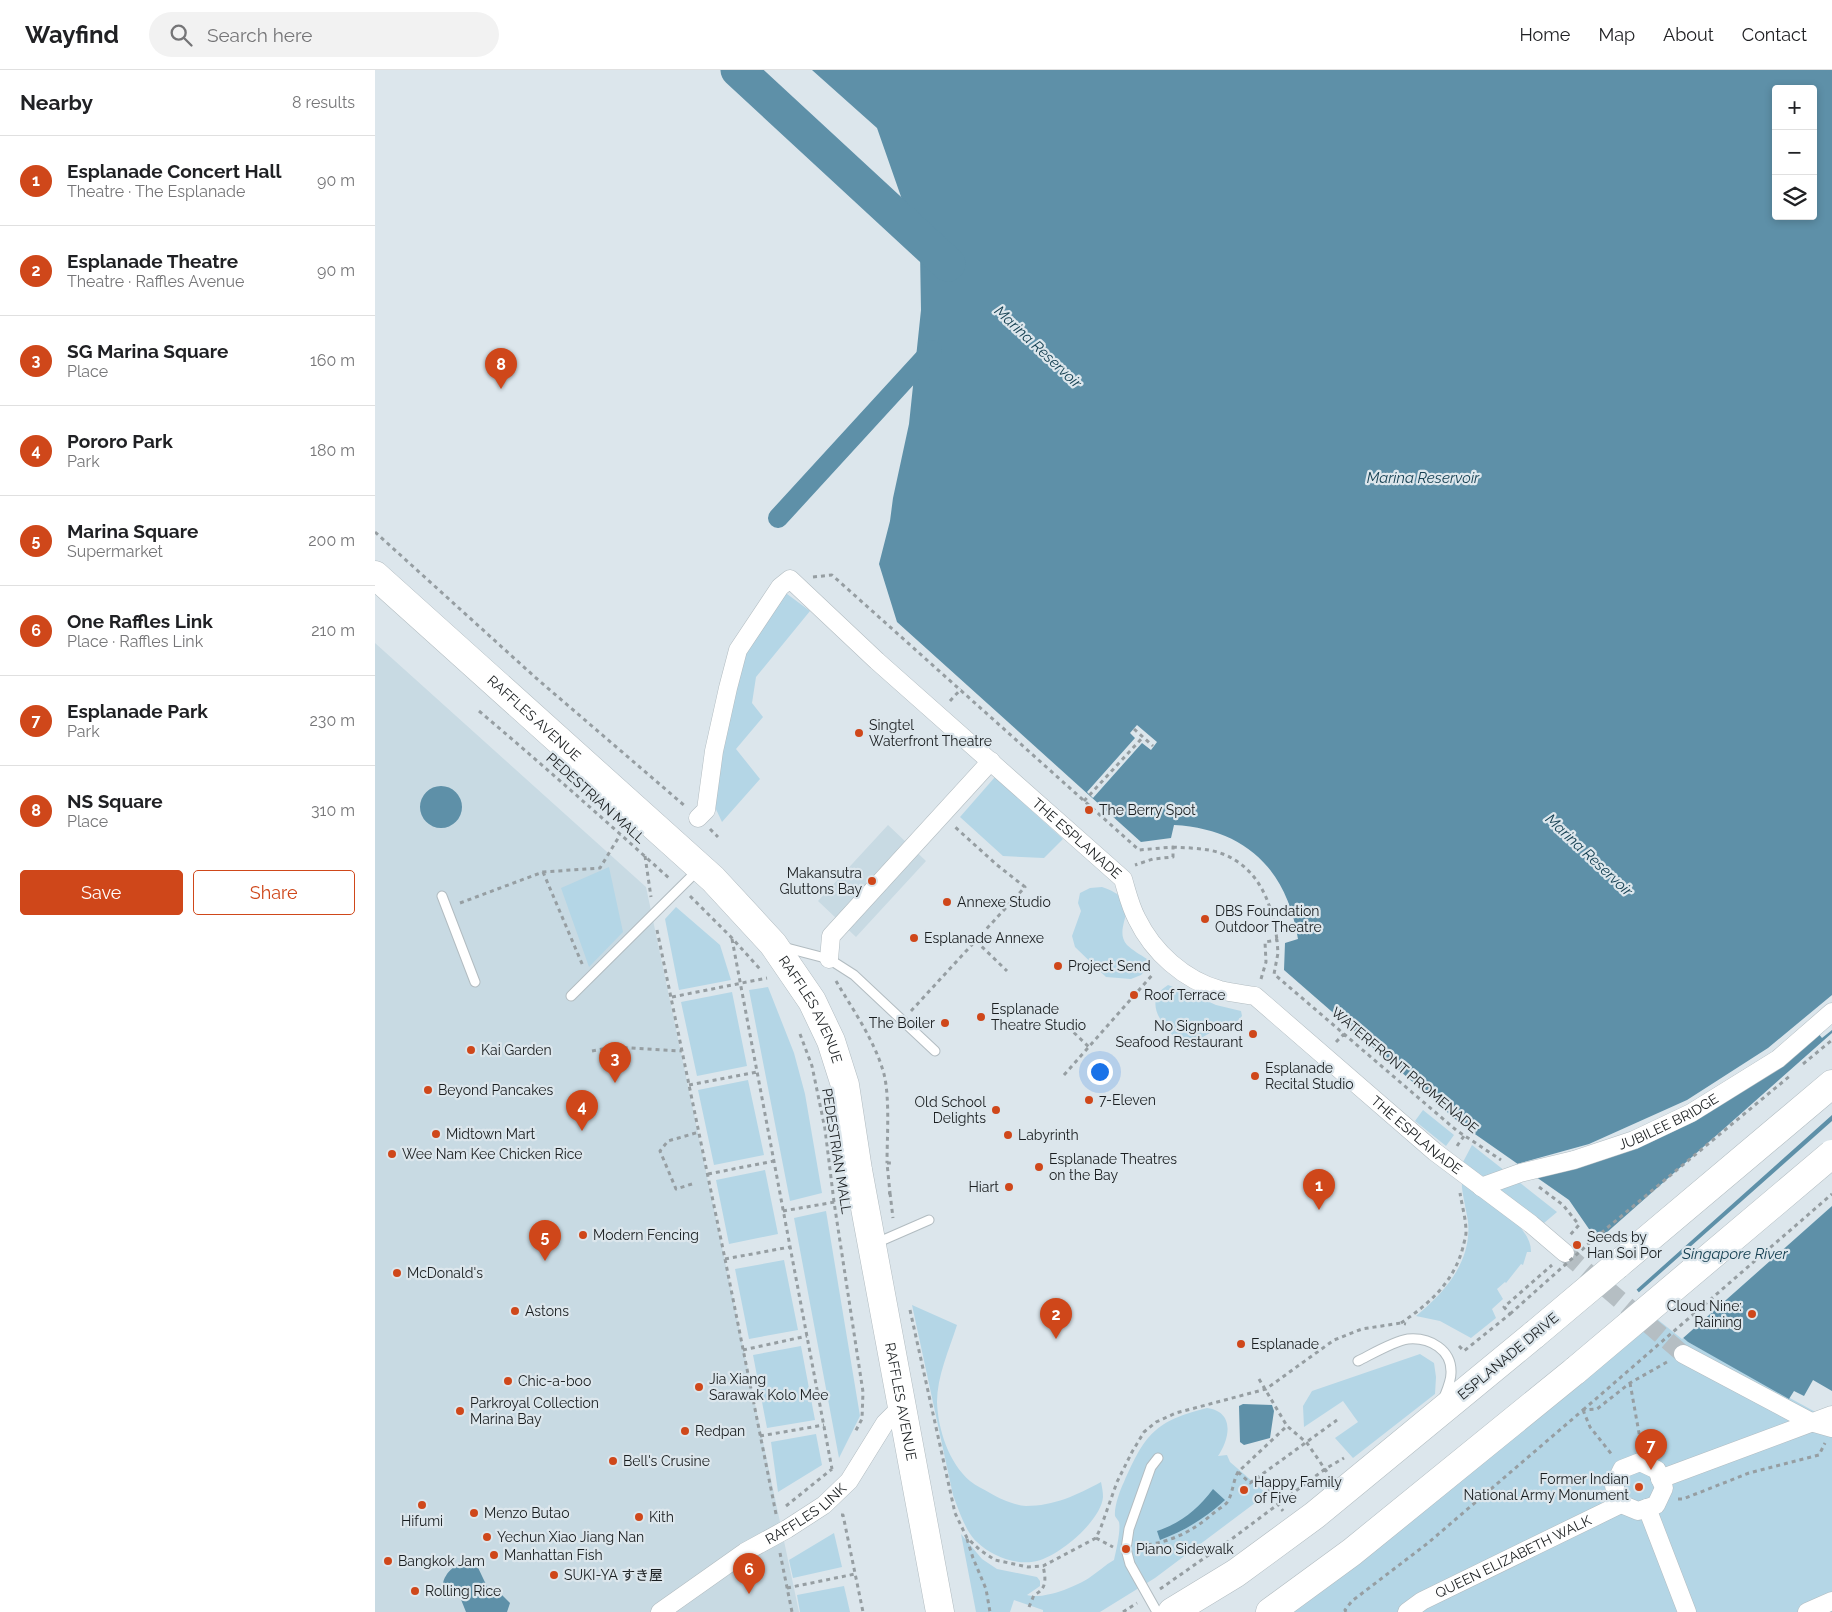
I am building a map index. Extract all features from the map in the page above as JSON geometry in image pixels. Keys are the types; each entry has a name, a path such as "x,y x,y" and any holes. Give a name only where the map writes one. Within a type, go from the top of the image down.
{"main road":[{"name":"RAFFLES AVENUE","path":"375,575 713,879 773,944 812,1001 834,1049 845,1084 858,1170 883,1240 902,1406 940,1612"},
{"name":"ESPLANADE DRIVE","path":"1172,1612 1235,1573 1297,1528 1342,1492 1535,1334 1832,1084"},
{"path":"1270,1612 1352,1552 1576,1370 1832,1154"}],"street":[{"path":"697,818 706,810 714,751 738,650 780,587 791,579"},
{"name":"THE ESPLANADE","path":"791,579 877,661 1123,878 1136,918 1147,938 1166,959 1185,974 1202,983 1220,990 1255,996 1447,1161 1531,1224 1562,1250"},
{"path":"829,959 831,936 991,761"},
{"name":"JUBILEE BRIDGE","path":"1481,1187 1524,1172 1574,1160 1634,1140 1691,1113 1778,1060 1832,1012"},
{"path":"1683,1354 1811,1422 1832,1428"},
{"name":"RAFFLES LINK","path":"660,1612 745,1552 787,1529 824,1505 849,1481 885,1423 902,1406"},
{"path":"1687,1612 1656,1494 1657,1470 1640,1462 1622,1469 1615,1486 1621,1504 1638,1511 1656,1494 1811,1422 1832,1415"},
{"name":"QUEEN ELIZABETH WALK","path":"1407,1612 1425,1606 1621,1504"},
{"path":"1807,1612 1832,1601"}],"lane":[{"path":"571,996 700,868"},
{"path":"442,896 475,982"},
{"path":"773,944 829,959 854,975 935,1051"},
{"path":"883,1240 929,1220"},
{"path":"1358,1361 1407,1339 1424,1340 1436,1345 1443,1350 1449,1361 1451,1374 1438,1414"},
{"path":"1157,1612 1130,1564 1126,1539 1151,1468 1158,1458"}],"path":[{"path":"375,532 536,678 697,818"},
{"path":"791,579 832,575 1139,850 1173,847 1205,850 1223,854 1241,865 1256,880 1267,897 1273,916 1277,940 1265,942 1266,962 1255,996"},
{"name":"PEDESTRIAN MALL","path":"479,711 583,799 620,835 681,888 731,937 771,984"},
{"path":"1134,729 1153,746"},
{"path":"1084,801 1143,737"},
{"path":"902,1021 1025,887 997,865 941,815"},
{"path":"455,905 543,872 600,868 620,835"},
{"path":"1123,878 1135,866 1153,858 1173,857 1173,847"},
{"path":"645,856 664,968 672,996 776,1514 787,1529"},
{"path":"543,872 588,979"},
{"path":"731,937 833,1469"},
{"name":"WATERFRONT PROMENADE","path":"1277,940 1278,953 1274,974 1456,1130 1524,1172 1563,1205 1579,1225 1562,1250"},
{"path":"976,941 1007,971"},
{"path":"829,959 835,979 859,1020 884,1074 887,1163"},
{"path":"1064,1076 1166,959"},
{"path":"672,996 767,978"},
{"path":"1068,1027 1089,1047"},
{"name":"PEDESTRIAN MALL","path":"799,1033 812,1066 825,1129 833,1202 863,1392 862,1419 855,1433"},
{"path":"1562,1250 1505,1307 1510,1314 1591,1241 1832,1040"},
{"path":"592,1051 612,1047 682,1051"},
{"path":"689,1085 757,1072"},
{"path":"692,1184 676,1189 659,1151 668,1141 699,1132"},
{"path":"708,1174 774,1160"},
{"path":"1401,1323 1417,1312 1439,1292 1451,1278 1460,1258 1466,1234 1464,1216 1459,1188 1447,1161"},
{"path":"883,1240 890,1193"},
{"path":"1346,1612 1345,1610 1353,1601 1428,1543 1832,1194"},
{"path":"783,1211 833,1202"},
{"path":"725,1259 790,1247"},
{"path":"909,1307 955,1513 967,1538 986,1588 990,1612"},
{"path":"743,1350 807,1336"},
{"path":"1583,1410 1597,1410 1630,1383 1683,1354"},
{"path":"1259,1379 1287,1426 1307,1443 1342,1492"},
{"path":"1630,1383 1644,1464"},
{"path":"1583,1410 1590,1427 1622,1469"},
{"path":"1238,1472 1251,1483 1337,1420"},
{"path":"760,1436 824,1425"},
{"path":"1137,1546 1161,1544 1190,1531 1205,1521 1228,1502 1234,1478 1238,1472 1287,1426"},
{"path":"1656,1494 1683,1499 1749,1473 1819,1455 1825,1443 1832,1446"},
{"path":"776,1514 833,1469 838,1462"},
{"path":"1123,1612 1233,1538 1325,1469"},
{"path":"1258,1478 1297,1528"},
{"path":"835,1516 843,1515 863,1612"},
{"path":"967,1538 979,1550 995,1560 1028,1567 1043,1566 1046,1577 1045,1586 1041,1592 1034,1595 1029,1607"},
{"path":"1095,1538 1119,1550"},
{"path":"780,1550 792,1612"},
{"path":"787,1588 855,1574"}],"shaded area":[{"path":"783,591 810,611 756,677 752,703 763,717 736,749 760,779 722,822 714,805 719,745 748,643"},
{"path":"375,643 646,887 799,1612 375,1612"},
{"path":"995,777 1063,839 1044,858 1003,856 960,817"},
{"name":"Makansutra Gluttons Bay","path":"888,825 926,861 856,937 818,901"},
{"path":"609,867 623,932 589,967 561,888"},
{"path":"1102,887 1116,893 1123,900 1126,914 1123,937 1129,947 1147,959 1148,967 1141,975 1131,979 1106,977 1075,947 1072,936 1081,911 1078,903 1080,893 1090,888"},
{"path":"676,907 720,945 731,980 679,990 665,919"},
{"path":"1168,985 1216,1005 1241,1011 1242,1016 1233,1024 1206,1035 1187,1050 1166,1027 1156,1010 1156,1001 1159,993"},
{"path":"768,987 794,1053 805,1094 822,1193 790,1201 749,990"},
{"path":"732,992 747,1066 697,1076 681,1002"},
{"path":"748,1080 764,1155 714,1165 698,1090"},
{"path":"1423,1110 1454,1135 1446,1146 1415,1121"},
{"path":"1472,1145 1557,1212 1544,1223 1463,1162"},
{"path":"765,1170 778,1234 729,1244 716,1180"},
{"path":"1462,1183 1515,1222 1524,1232 1531,1252 1527,1252 1523,1265 1521,1264 1506,1283 1497,1289 1503,1299 1492,1309 1496,1318 1471,1338 1440,1321 1416,1316 1446,1286 1461,1263 1466,1250 1468,1221"},
{"path":"826,1211 860,1416 839,1458 794,1218"},
{"path":"784,1260 798,1330 749,1339 735,1269"},
{"path":"912,1305 957,1325 944,1363 937,1402 942,1435 946,1445 956,1465 970,1481 1003,1499 1026,1506 1056,1502 1101,1482 1103,1497 1095,1516 1067,1545 1046,1558 1029,1562 1005,1559 989,1552 969,1533 953,1495"},
{"path":"1659,1317 1688,1342 1830,1420 1832,1417 1832,1612 1291,1612"},
{"path":"801,1346 815,1420 767,1428 753,1355"},
{"path":"1420,1354 1434,1363 1436,1377 1435,1394 1353,1458 1335,1438 1358,1422 1343,1401 1304,1427 1303,1406 1312,1391"},
{"path":"1207,1408 1216,1410 1226,1420 1227,1434 1218,1456 1227,1455 1230,1462 1267,1494 1155,1578 1100,1612 1043,1612 1043,1610 1014,1600 1010,1612 976,1612 961,1534 982,1559 997,1569 1037,1577 1040,1581 1040,1586 1027,1595 1041,1596 1050,1594 1083,1582 1114,1560 1119,1530 1115,1508 1122,1485 1146,1441 1163,1424 1175,1418"},
{"path":"816,1434 822,1465 778,1492 771,1442"},
{"path":"834,1533 842,1567 793,1578 789,1560"},
{"path":"844,1586 850,1612 800,1612 797,1595"}],"water":[{"name":"Marina Reservoir","path":"812,70 1832,70 1832,1391 1813,1380 1804,1396 1794,1391 1789,1399 1688,1342 1659,1317 1600,1245 1569,1200 1462,1125 1284,970 1285,943 1298,939 1284,892 1273,873 1259,857 1242,844 1199,828 1174,825 1171,838 1141,842 897,622 879,564 890,521 909,424 921,310 920,251 877,128"},
{"path":"445,786 453,789 459,795 462,807 459,819 453,825 437,828 429,825 423,819 420,803 423,795 429,789"},
{"path":"1243,1404 1272,1405 1274,1411 1270,1438 1244,1445 1240,1442 1239,1406"},
{"path":"1213,1489 1225,1500 1210,1513 1194,1523 1160,1540 1157,1531 1174,1524 1188,1515"},
{"path":"473,1557 491,1595 502,1595 510,1603 507,1612 466,1612 458,1592 448,1591 443,1583 451,1570 458,1564"}],"pier":[{"path":"1137,725 1157,742 1151,750 1142,743 1093,798 1087,792 1135,738 1130,733"},
{"path":"1832,995 1832,1030 1822,1038 1818,1033 1636,1146 1595,1162 1537,1176 1517,1164 1589,1144 1687,1100 1768,1048"},
{"path":"1832,1033 1832,1115 1635,1291 1596,1242"},
{"path":"1832,1121 1832,1206 1682,1339 1657,1319 1637,1294"}],"waterway":[{"name":"Marina Reservoir","path":"738,70 948,264"},
{"path":"778,518 932,350"}],"tunnel":[{"path":"1565,1253 1683,1354"}],"place":[{"name":"NS Square","path":"501,389"},
{"name":"Singtel Waterfront Theatre","path":"859,733"},
{"name":"The Berry Spot","path":"1089,810"},
{"name":"Makansutra Gluttons Bay","path":"872,881"},
{"name":"Annexe Studio","path":"947,902"},
{"name":"DBS Foundation Outdoor Theatre","path":"1205,919"},
{"name":"Esplanade Annexe","path":"914,938"},
{"name":"Project Send","path":"1058,966"},
{"name":"Roof Terrace","path":"1134,995"},
{"name":"Esplanade Theatre Studio","path":"981,1017"},
{"name":"The Boiler","path":"945,1023"},
{"name":"No Signboard Seafood Restaurant","path":"1253,1034"},
{"name":"Kai Garden","path":"471,1050"},
{"name":"Esplanade Recital Studio","path":"1255,1076"},
{"name":"SG Marina Square","path":"615,1083"},
{"name":"Beyond Pancakes","path":"428,1090"},
{"name":"7-Eleven","path":"1089,1100"},
{"name":"Old School Delights","path":"996,1110"},
{"name":"Pororo Park","path":"582,1131"},
{"name":"Midtown Mart","path":"436,1134"},
{"name":"Labyrinth","path":"1008,1135"},
{"name":"Wee Nam Kee Chicken Rice","path":"392,1154"},
{"name":"Esplanade Theatres on the Bay","path":"1039,1167"},
{"name":"Hiart","path":"1009,1187"},
{"name":"Esplanade Concert Hall","path":"1319,1210"},
{"name":"Modern Fencing","path":"583,1235"},
{"name":"Seeds by Han Soi Por","path":"1577,1245"},
{"name":"Marina Square","path":"545,1261"},
{"name":"McDonald's","path":"397,1273"},
{"name":"Astons","path":"515,1311"},
{"name":"Cloud Nine: Raining","path":"1752,1314"},
{"name":"Esplanade Theatre","path":"1056,1339"},
{"name":"Esplanade","path":"1241,1344"},
{"name":"Chic-a-boo","path":"508,1381"},
{"name":"Jia Xiang Sarawak Kolo Mee","path":"699,1387"},
{"name":"Parkroyal Collection Marina Bay","path":"460,1411"},
{"name":"Redpan","path":"685,1431"},
{"name":"Bell's Crusine","path":"613,1461"},
{"name":"Esplanade Park","path":"1651,1470"},
{"name":"Former Indian National Army Monument","path":"1639,1487"},
{"name":"Happy Family of Five","path":"1244,1490"},
{"name":"Hifumi","path":"422,1505"},
{"name":"Menzo Butao","path":"474,1513"},
{"name":"Kith","path":"639,1517"},
{"name":"Yechun Xiao Jiang Nan","path":"487,1537"},
{"name":"Piano Sidewalk","path":"1126,1549"},
{"name":"Manhattan Fish","path":"494,1555"},
{"name":"Bangkok Jam","path":"388,1561"},
{"name":"SUKI-YA すき屋","path":"554,1575"},
{"name":"Rolling Rice","path":"415,1591"},
{"name":"One Raffles Link","path":"749,1594"}],"water label":[{"name":"Singapore River","path":"1735,1254"}]}
